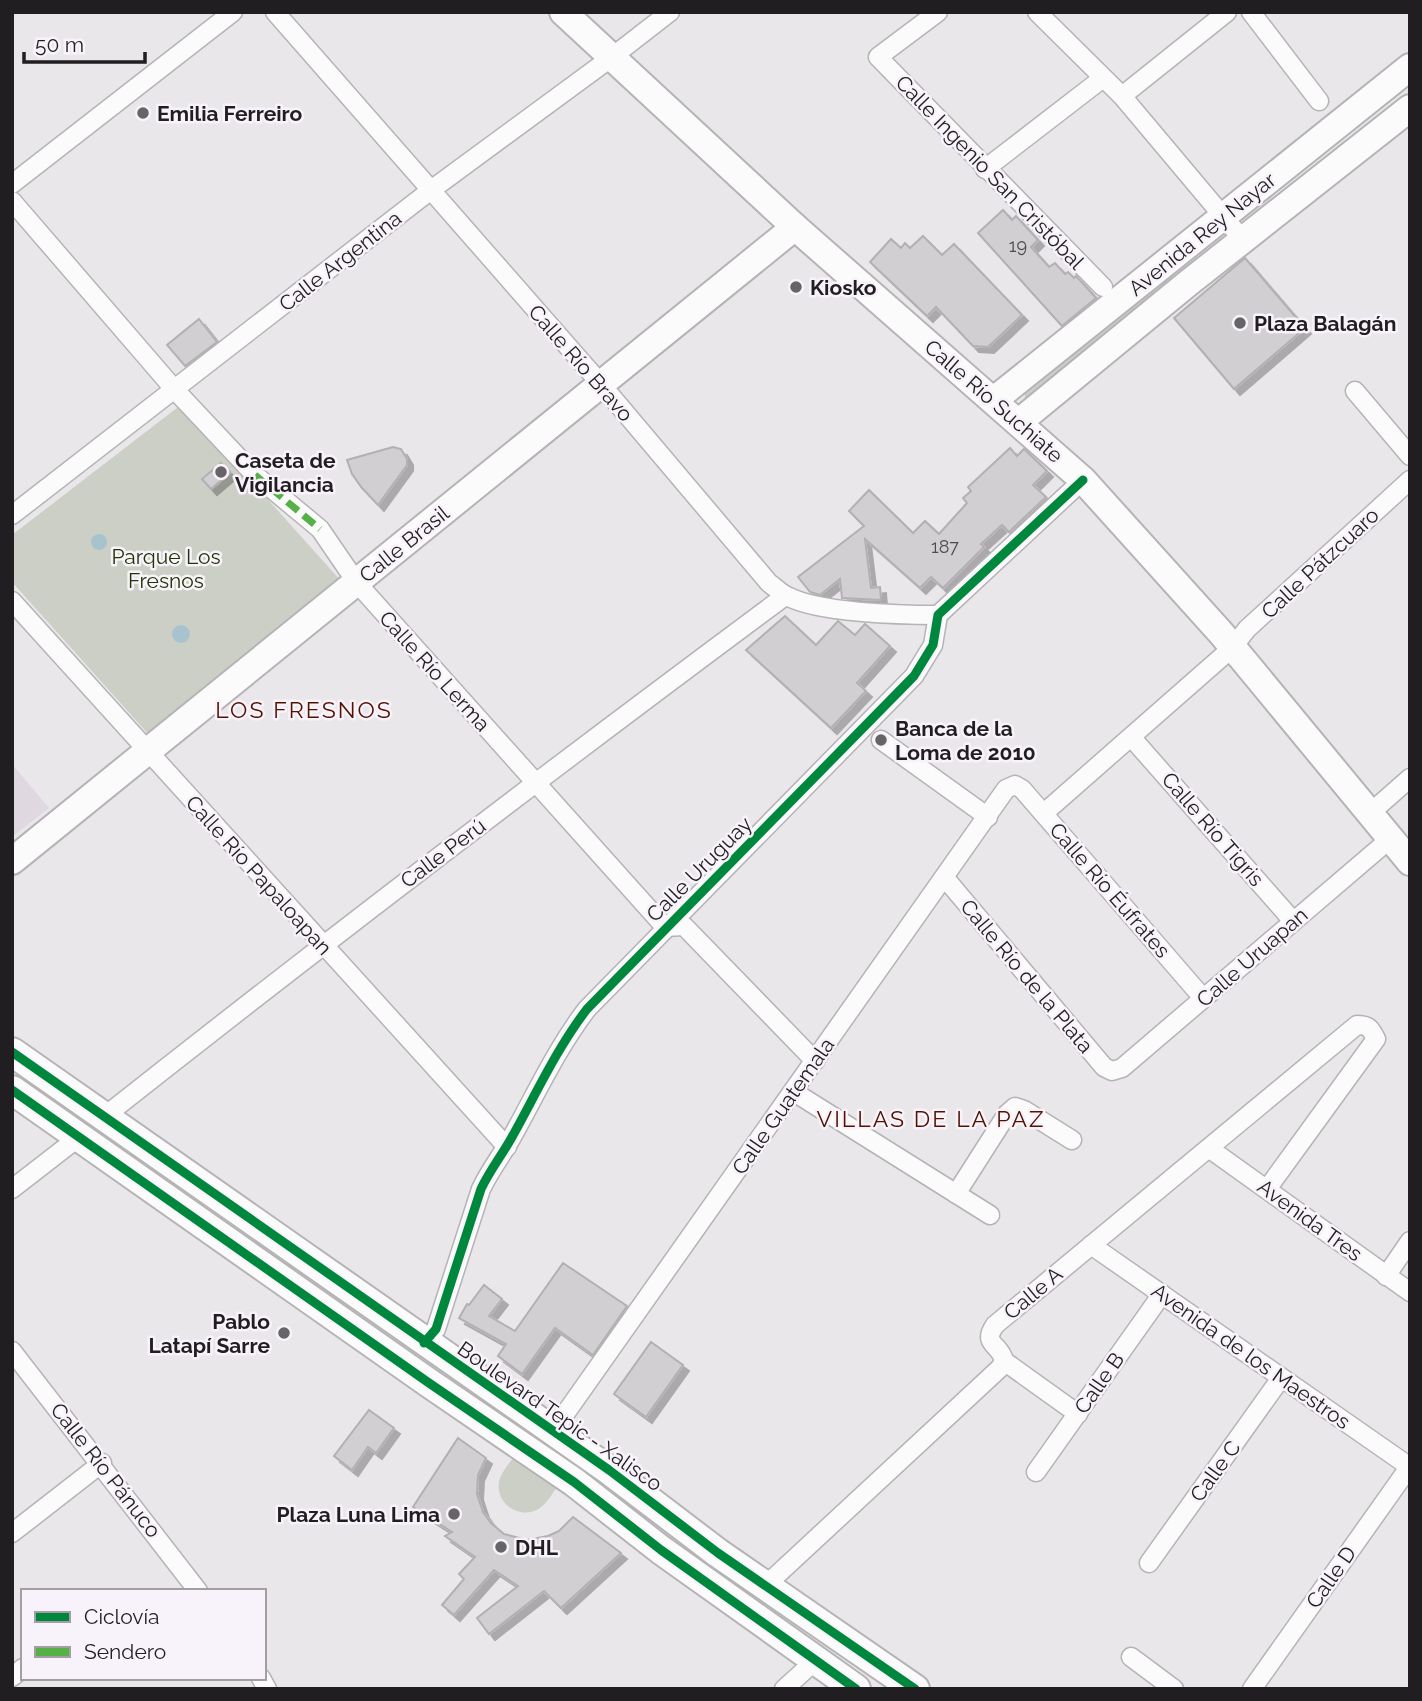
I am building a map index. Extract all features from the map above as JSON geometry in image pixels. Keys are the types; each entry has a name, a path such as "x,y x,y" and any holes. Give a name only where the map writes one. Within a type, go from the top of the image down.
{"main road":[{"name":"Calle Río Suchiate","path":"563,12 795,227 1083,480 1180,586 1410,862"},
{"name":"Avenida Rey Nayar","path":"994,400 1410,67"},
{"name":"Avenida Rey Nayar","path":"1019,422 1187,284 1410,108"},
{"name":"Calle Brasil","path":"12,861 795,227"},
{"path":"1167,261 1187,284"},
{"name":"Boulevard Tepic - Xalisco","path":"12,1052 609,1470 765,1586 912,1686"},
{"path":"12,1090 574,1482 661,1549 856,1689"},
{"path":"37,1107 54,1101 92,1121 99,1121 105,1116"},
{"path":"79,1137 113,1138 181,1184 189,1188 205,1187"},
{"path":"279,1277 310,1285 397,1339 424,1343"},
{"path":"512,1440 526,1433 542,1433 589,1469 598,1472 609,1470"},
{"path":"661,1549 679,1543 746,1583 765,1586"},
{"path":"817,1660 835,1657 875,1684 912,1686"}],"street":[{"path":"12,184 233,12"},
{"name":"Calle Río Bravo","path":"275,12 600,383 761,573 785,596 831,608 939,615"},
{"name":"Calle Argentina","path":"12,515 431,190 670,12"},
{"name":"Calle Ingenio San Cristóbal","path":"938,12 878,57 1103,287"},
{"path":"1037,12 1122,96 1243,240"},
{"path":"1122,96 1227,12"},
{"path":"1251,12 1320,101"},
{"path":"985,169 1103,78"},
{"name":"Calle Río Lerma","path":"12,201 175,390 255,475 320,529 357,583 665,927 684,926 815,1062"},
{"path":"1355,391 1410,456"},
{"path":"939,615 1083,480"},
{"name":"Calle Pátzcuaro","path":"1232,648 1247,629 1410,480"},
{"name":"Calle Perú","path":"105,1116 323,944 785,596"},
{"name":"Calle Río Papaloapan","path":"12,601 507,1147"},
{"name":"Calle Uruguay","path":"424,1343 436,1329 481,1189 490,1169 507,1147 573,1027 665,927 914,676 933,645 939,615"},
{"path":"1044,813 1232,648"},
{"name":"Calle Río Tigris","path":"1132,738 1293,921"},
{"path":"881,740 988,817"},
{"path":"1369,814 1410,778"},
{"name":"Calle Río Éufrates","path":"1015,785 1044,813 1203,998"},
{"name":"Calle Guatemala","path":"553,1431 1006,789 1015,785"},
{"name":"Calle Uruapan","path":"1112,1071 1122,1068 1390,839"},
{"name":"Calle Río de la Plata","path":"945,878 1104,1067 1112,1071"},
{"name":"Calle A","path":"1004,1361 1003,1354 991,1342 990,1332 995,1325 1357,1025 1371,1028 1376,1039 1267,1189"},
{"path":"794,1092 990,1215"},
{"path":"956,1194 1007,1114 1015,1107 1072,1140"},
{"path":"12,1189 79,1137"},
{"name":"Avenida Tres","path":"1210,1149 1410,1292"},
{"path":"1386,1276 1410,1241"},
{"name":"Avenida de los Maestros","path":"1091,1245 1410,1466"},
{"name":"Calle B","path":"1036,1472 1162,1294"},
{"name":"Calle Río Pánuco","path":"12,1351 196,1589"},
{"path":"765,1586 1000,1368 1004,1361 1077,1414"},
{"name":"Calle C","path":"1149,1563 1281,1378"},
{"path":"12,1533 102,1464"},
{"name":"Calle D","path":"1252,1689 1410,1466"},
{"path":"1131,1657 1174,1689"},
{"path":"784,1689 817,1660"}],"shaded area":[{"path":"12,764 49,808 12,837"}],"green space":[{"path":"1171,276 1175,277 1030,398 1025,397 1024,392"},
{"name":"Parque Los Fresnos","path":"182,404 342,582 150,736 12,582 12,535"},
{"path":"513,1458 557,1487 545,1504 533,1512 525,1513 511,1508 501,1497 499,1482"}],"water":[{"path":"96,534 102,534 107,542 105,548 96,550 91,545 91,539"},
{"path":"181,625 187,628 190,634 187,640 181,643 175,640 172,634 175,628"}],"building":[{"path":"1003,210 1012,220 1016,216 1038,240 1031,247 1049,267 1055,263 1065,274 1068,272 1074,278 1076,276 1096,298 1062,326 978,233"},
{"path":"923,236 942,255 954,244 1022,315 988,347 973,346 936,307 927,316 870,262 891,239 901,248 905,243 910,248"},
{"name":"Plaza Balagán","path":"1245,258 1305,328 1234,389 1174,318"},
{"path":"199,319 217,342 185,366 167,345"},
{"path":"393,447 401,449 407,459 407,465 378,505 352,474 347,460"},
{"path":"1010,448 1017,456 1024,449 1047,471 1033,485 1046,497 1009,532 1002,525 981,544 984,547 943,588 931,577 920,588 865,539 871,588 880,587 881,600 842,598 840,579 820,595 810,592 798,577 864,526 849,511 869,490 913,533 925,521 939,534 967,503 963,498 971,491 968,487"},
{"path":"221,463 230,473 211,489 202,479"},
{"path":"785,616 816,645 838,621 855,635 865,624 890,646 857,683 866,691 831,728 746,650"},
{"path":"563,1263 627,1306 593,1355 555,1328 522,1374 498,1356 506,1344 459,1318 484,1285 502,1299 489,1316 515,1331"},
{"path":"651,1342 683,1365 646,1417 614,1394"},
{"path":"369,1410 394,1428 376,1453 368,1447 352,1470 334,1456"},
{"name":"Plaza Luna Lima","path":"458,1438 486,1458 478,1475 477,1494 483,1512 504,1534 527,1540 548,1536 559,1531 573,1517 621,1553 561,1608 544,1591 489,1634 477,1618 518,1586 494,1570 454,1615 442,1605 464,1579 459,1574 475,1557 445,1536 452,1532 413,1507"}],"marked path":[{"path":"255,475 320,529"}],"cycle path":[{"path":"424,1343 436,1329 481,1189 556,1055 587,1009 914,676 933,645 938,615 1083,480"},
{"path":"12,1052 609,1470 718,1553 915,1689"},
{"path":"12,1090 574,1482 661,1550 856,1689"}],"place":[{"name":"Emilia Ferreiro","path":"143,113"},
{"name":"Kiosko","path":"796,287"},
{"name":"Plaza Balagán","path":"1240,323"},
{"name":"Caseta de Vigilancia","path":"221,472"},
{"name":"Banca de la Loma de 2010","path":"881,740"},
{"name":"Pablo Latapí Sarre","path":"284,1333"},
{"name":"Plaza Luna Lima","path":"454,1514"},
{"name":"DHL","path":"501,1547"}],"district":[{"name":"LOS FRESNOS","path":"304,709"},
{"name":"VILLAS DE LA PAZ","path":"931,1118"}]}
